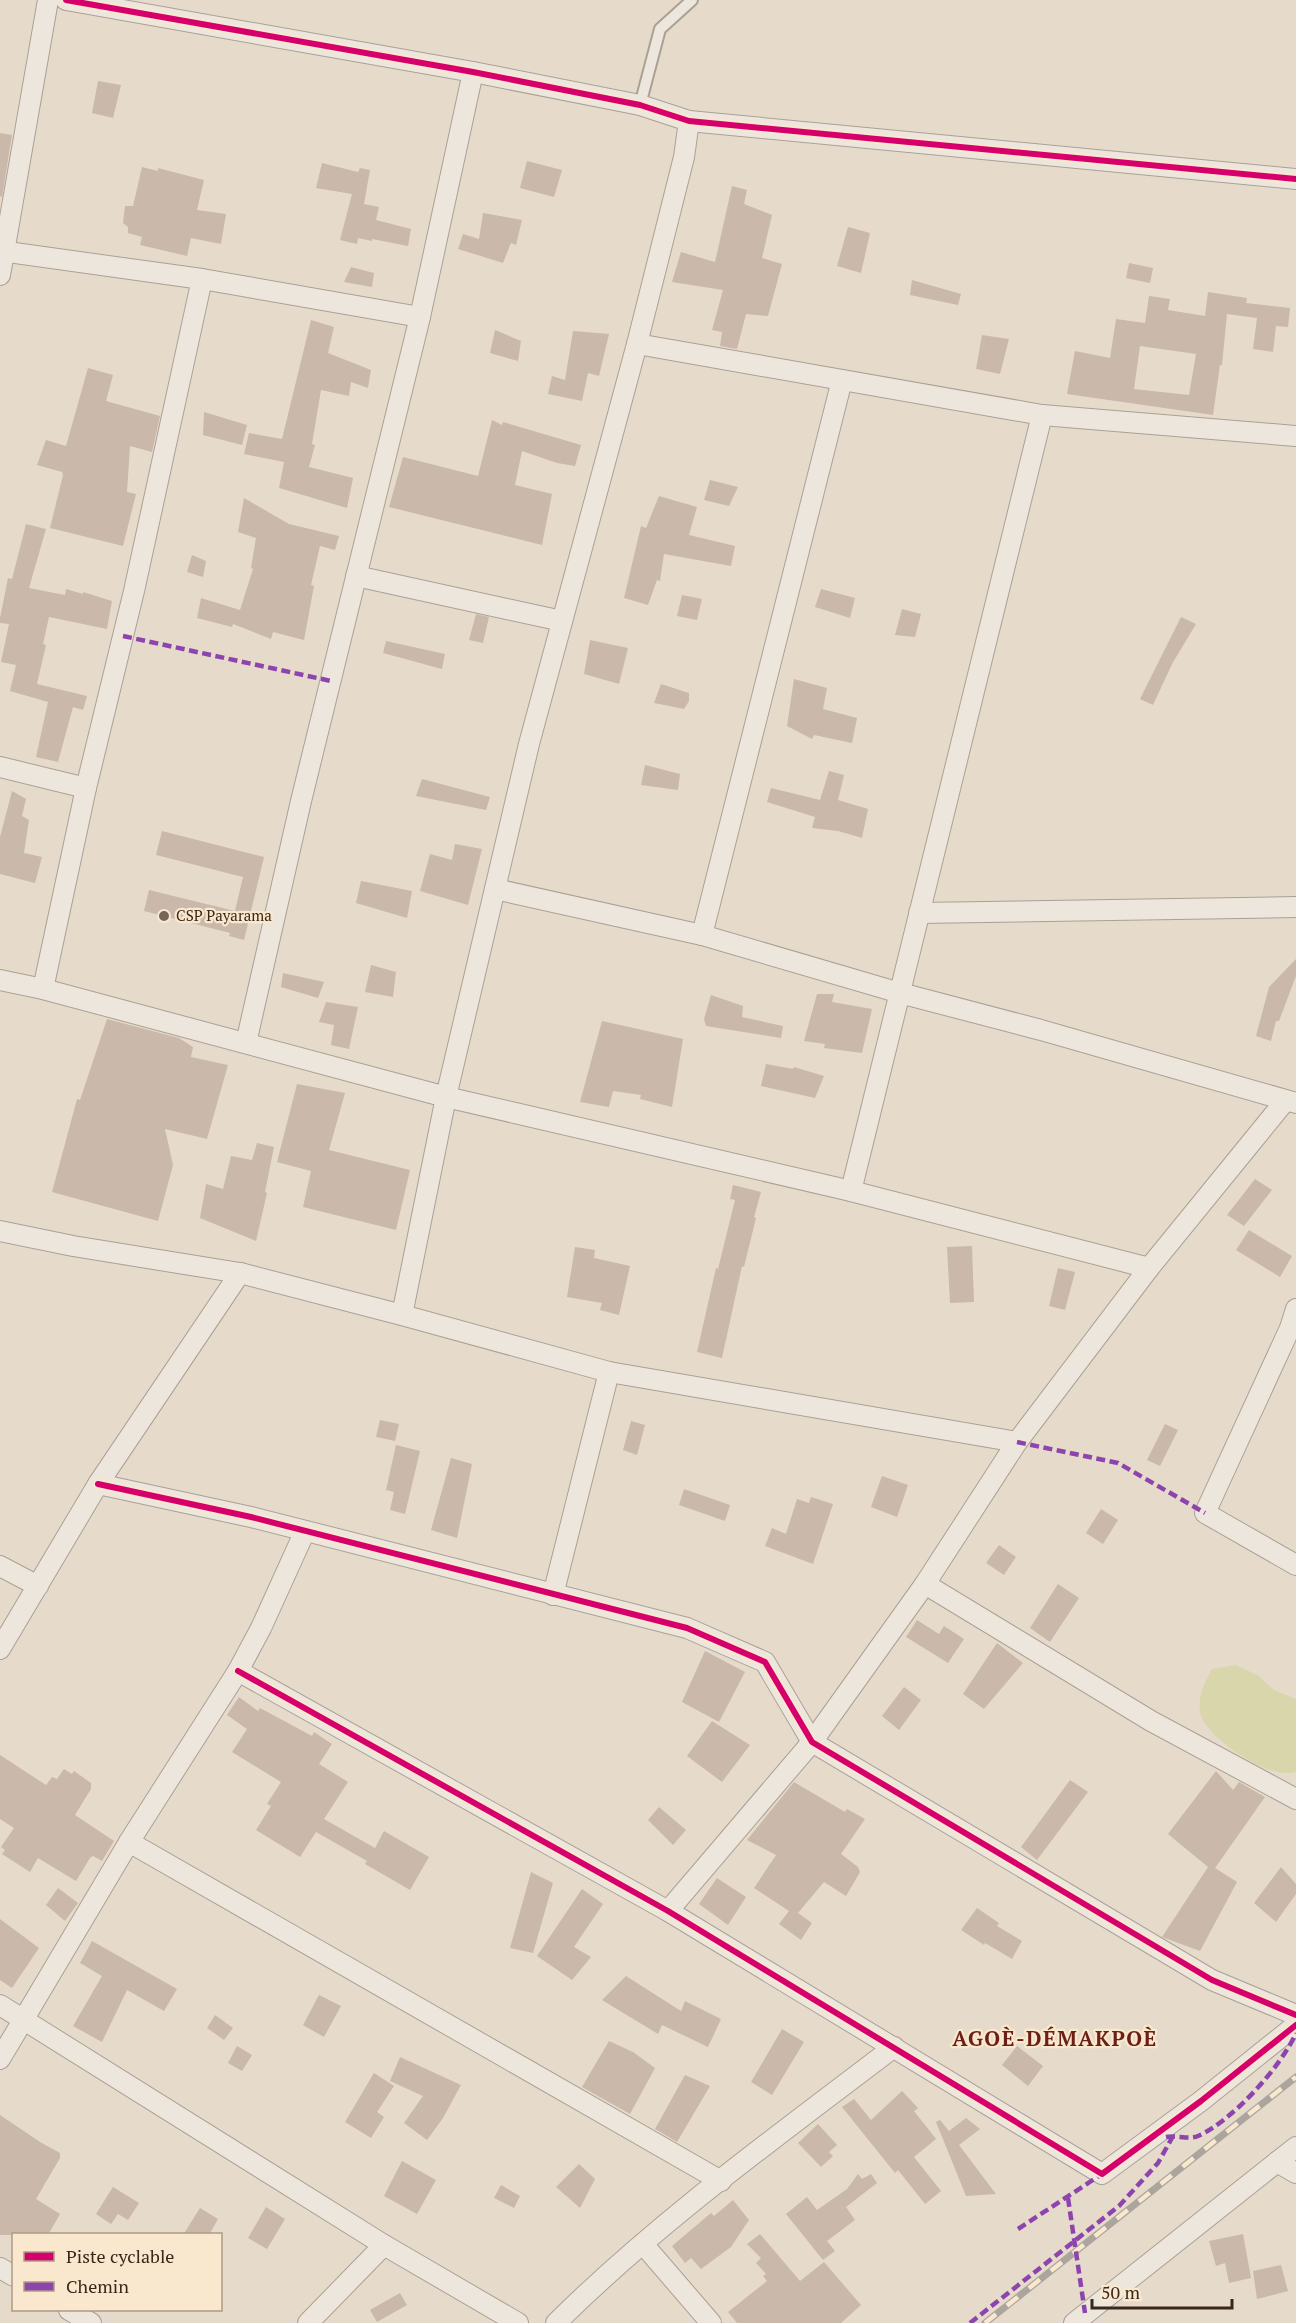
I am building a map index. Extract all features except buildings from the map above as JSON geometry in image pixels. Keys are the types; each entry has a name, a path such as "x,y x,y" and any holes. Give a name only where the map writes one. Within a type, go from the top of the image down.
{"street":[{"path":"0,275 48,0"},
{"path":"66,0 473,72 640,105 689,121 1296,179"},
{"path":"246,1043 356,576 420,317 473,72"},
{"path":"402,1315 446,1097 529,744 637,344 684,158 689,121"},
{"path":"3,251 202,279 420,317"},
{"path":"43,990 86,788 134,591 202,279"},
{"path":"637,344 1042,415 1296,436"},
{"path":"702,935 842,380"},
{"path":"852,1191 1042,415"},
{"path":"356,576 562,621"},
{"path":"0,767 86,788"},
{"path":"495,889 702,935 1290,1102 1149,1268 1017,1442 925,1584 812,1742 668,1911"},
{"path":"919,913 1296,907"},
{"path":"0,980 446,1097 852,1191 1149,1268"},
{"path":"0,1232 240,1273 609,1372 1017,1442"},
{"path":"0,1649 98,1484 240,1273"},
{"path":"1294,1322 1205,1513 1296,1565"},
{"path":"553,1595 609,1372"},
{"path":"98,1484 251,1517 687,1628 765,1662 812,1742 1212,1980 1296,2015"},
{"path":"0,2059 129,1842 238,1671 261,1628 305,1531"},
{"path":"0,1566 38,1586"},
{"path":"925,1584 1151,1721 1296,1799"},
{"path":"238,1671 668,1911 894,2046 1102,2175 1201,2101 1296,2025"},
{"path":"129,1842 720,2181"},
{"path":"0,2005 384,2245 518,2323"},
{"path":"556,2323 643,2244 894,2046"},
{"path":"1081,2320 1296,2147"},
{"path":"1277,2162 1296,2173"},
{"path":"643,2244 711,2323"},
{"path":"308,2323 384,2245"},
{"path":"71,2311 91,2323"}],"lane":[{"path":"640,105 660,29 692,0"}],"shaded area":[{"path":"1236,1665 1259,1676 1274,1690 1296,1699 1296,1772 1285,1773 1272,1770 1243,1757 1218,1738 1202,1718 1200,1699 1203,1686 1212,1669"}],"railway":[{"path":"985,2323 1296,2077"}],"marked path":[{"path":"123,636 331,681"},
{"path":"1017,1442 1118,1463 1205,1513"},
{"path":"1166,2137 1198,2136 1226,2118 1267,2077 1289,2047 1296,2033"},
{"path":"970,2323 1119,2206 1158,2163 1173,2136"},
{"path":"1018,2229 1102,2174"},
{"path":"1068,2198 1085,2313"}],"cycle path":[{"path":"66,0 473,72 640,105 689,121 1296,179"},
{"path":"98,1484 251,1517 687,1628 765,1662 812,1742 1212,1980 1296,2015"},
{"path":"238,1671 668,1911 1102,2174 1201,2101 1296,2025"}],"place":[{"name":"CSP Payarama","path":"164,916"}],"district":[{"name":"AGOÈ-DÉMAKPOÈ","path":"1055,2039"}]}
